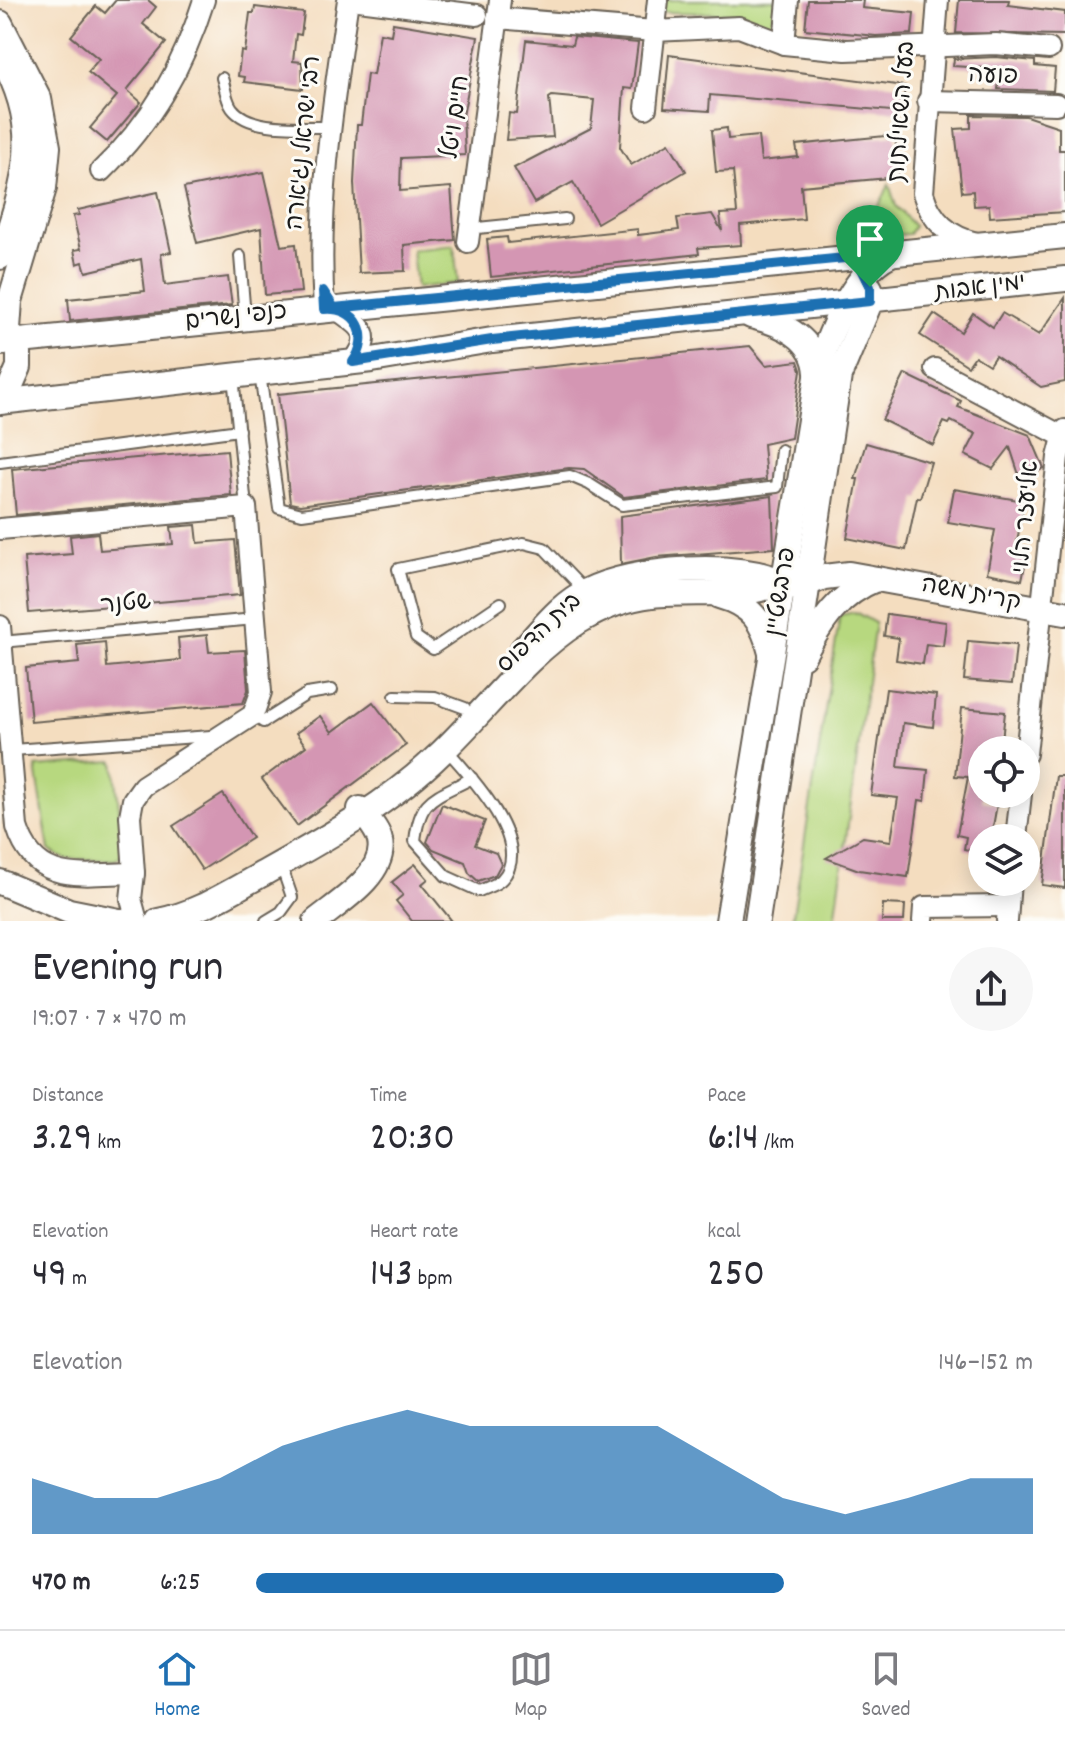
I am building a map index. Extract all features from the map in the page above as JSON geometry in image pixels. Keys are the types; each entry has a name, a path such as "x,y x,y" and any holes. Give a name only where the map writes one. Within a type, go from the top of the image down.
{"street":[{"path":"101,171 140,131 166,93 189,49 204,0"},
{"name":"רבי ישראל נג'ארה","path":"327,303 322,211 329,127 348,0"},
{"path":"359,0 491,11 654,31 739,27 784,44 846,50 996,44 1049,49"},
{"path":"646,108 658,0"},
{"path":"784,44 788,0"},
{"name":"בעל השאילתות","path":"938,0 922,176 926,203 946,230 962,240 981,244"},
{"name":"חיים ויטל","path":"468,236 491,11"},
{"path":"0,23 35,89 48,147 44,188 11,293 7,342 19,367 1,406"},
{"path":"0,55 20,95 28,145 20,199 0,257"},
{"name":"פועה","path":"928,101 1056,104"},
{"name":"ימין אבות","path":"860,265 891,254 1065,236"},
{"path":"1,406 233,374 353,362 492,340 858,302 860,265"},
{"name":"כנפי נשרים","path":"7,342 245,317 327,303 860,265"},
{"name":"ימין אבות","path":"858,302 1065,279"},
{"path":"11,293 14,309 23,321 53,337"},
{"name":"פרבשטיין","path":"757,921 797,670 797,587 817,373 858,302"},
{"name":"פרבשטיין","path":"802,532 858,302"},
{"path":"327,303 356,320 363,330 363,343 353,362"},
{"path":"732,314 766,320 801,338 814,354 817,373"},
{"path":"935,369 1063,433"},
{"name":"אליעזר הלוי","path":"1030,736 1054,611 1063,433"},
{"path":"0,529 246,507 261,692 253,715 143,786 133,800 130,816 134,873 131,899 138,921"},
{"path":"736,569 802,532 827,560 867,577 837,604 797,670"},
{"name":"בית הדפוס","path":"359,815 558,612 585,591 629,578 736,569 797,587"},
{"name":"קרית משה","path":"797,587 829,576 867,577 1054,611"},
{"name":"פרבשטיין","path":"728,921 772,658 797,587"},
{"name":"בית הדפוס","path":"158,921 218,898 281,864 402,789 446,749 547,646 575,624 623,600 701,591 797,587"},
{"path":"701,591 734,601 754,613 764,630 772,658"},
{"path":"1,634 17,827 29,856 61,872 134,873"},
{"path":"318,920 365,879 372,855 359,815"},
{"path":"0,882 69,911 119,921"},
{"path":"923,921 924,907 1007,913"}],"lane":[{"path":"222,78 230,106 242,117 258,123 329,127"},
{"path":"468,236 565,219"},
{"path":"240,256 245,317"},
{"path":"260,372 279,508 302,514 570,476 622,505 777,487 781,450"},
{"path":"233,374 246,507"},
{"path":"0,462 239,430"},
{"path":"501,603 433,649 416,637 398,569 524,543 544,548 585,591"},
{"name":"שטנר","path":"1,634 255,619"},
{"path":"253,715 263,722 307,694 332,690"},
{"path":"395,696 435,697 465,708"},
{"path":"12,750 221,736"},
{"path":"446,749 472,778 491,803 506,834 512,857 502,880 479,891 446,876 415,841 418,815 426,803 472,778"},
{"path":"266,921 281,912 292,897 290,881 281,864"}],"green space":[{"path":"663,0 776,0 772,28 743,14 662,12"},
{"path":"889,184 896,206 914,226 909,234 838,238 870,217"},
{"path":"454,245 458,283 416,288 412,250"},
{"path":"855,612 875,623 835,921 792,921 840,615"},
{"path":"114,761 124,853 115,860 65,859 49,850 36,767"}],"building":[{"path":"116,0 148,0 156,7 143,24 166,43 127,90 141,102 107,142 90,128 117,96 88,72 99,59 71,36 96,6 105,13"},
{"path":"808,0 863,0 862,8 914,13 912,34 876,36 805,29"},
{"path":"959,0 1009,0 1008,5 1065,12 1065,35 956,33"},
{"path":"255,7 304,13 301,35 296,34 293,61 302,62 303,89 244,82 245,77 238,76 250,13 254,13"},
{"path":"393,23 478,37 463,116 465,155 401,158 400,191 451,187 455,240 404,245 405,271 359,273 354,183 357,125 361,125 367,74 373,75 380,33 391,35"},
{"path":"574,37 638,43 632,89 624,88 620,147 631,165 669,143 686,171 597,223 573,182 534,203 514,168 591,128 594,100 552,96 549,98 553,137 506,140 509,113 517,114 526,40 572,45"},
{"path":"669,55 905,86 902,112 710,95 709,111 664,108"},
{"path":"996,57 1035,61 1035,66 1055,68 1053,91 998,89 1000,69 953,66 954,59"},
{"path":"971,115 1026,116 1059,127 1059,150 1065,150 1065,212 990,217 989,205 974,206 973,191 962,192 955,129 971,128"},
{"path":"727,128 728,139 758,136 761,161 798,157 796,145 895,135 899,177 801,186 804,219 740,225 741,245 698,248 699,254 491,277 487,239 507,237 508,243 638,229 638,235 679,230 677,218 712,214 722,231 720,214 737,213 733,171 716,172 712,130"},
{"path":"264,172 281,246 296,244 301,292 265,295 261,228 197,243 184,188"},
{"path":"158,192 171,252 161,254 165,285 228,277 232,305 70,321 68,299 145,291 141,259 86,272 83,262 77,264 74,250 81,249 73,216 79,215 78,210"},
{"path":"1065,298 1065,382 1041,387 995,356 989,365 975,356 968,366 920,335 934,314 961,332 973,313 993,327 1002,313 1039,335"},
{"path":"750,346 766,365 798,361 801,370 791,438 763,444 766,480 624,497 584,469 569,468 300,505 290,503 278,394"},
{"path":"905,374 961,401 958,407 1030,435 1044,468 1021,481 1010,447 993,469 965,455 976,434 951,421 949,424 944,422 933,445 882,420"},
{"path":"866,443 931,462 920,498 917,497 906,550 847,538 858,479 855,479"},
{"path":"227,450 231,495 16,515 12,469"},
{"path":"954,489 1024,501 1016,548 1028,550 1022,580 987,573 995,530 948,522"},
{"path":"772,496 774,548 656,557 621,564 620,516"},
{"path":"196,525 198,543 235,540 240,595 29,613 24,558 72,554 70,536 98,533 100,550 173,544 171,527"},
{"path":"887,614 946,622 943,646 926,644 923,664 896,660 899,638 884,636"},
{"path":"207,635 209,652 245,650 248,690 243,703 31,722 26,668 79,663 77,645 105,642 107,667 180,660 178,638"},
{"path":"968,641 1016,645 1012,684 964,680"},
{"path":"886,689 936,695 933,727 903,723 898,767 928,770 925,801 919,800 908,877 859,870 826,858 863,837 891,841 898,798 871,795"},
{"path":"373,702 406,745 297,826 262,779 306,746 296,733 320,716 332,732"},
{"path":"962,708 1005,712 1002,736 968,736 968,777 955,776"},
{"path":"1056,776 1065,776 1065,888 1042,885"},
{"path":"968,777 968,808 996,808 993,824 968,824 968,850 964,849 966,837 957,835"},
{"path":"223,794 252,838 202,870 173,826"},
{"path":"442,804 485,821 475,845 496,853 501,864 495,875 478,881 469,873 465,862 433,849 427,842"},
{"path":"415,864 428,879 422,884 452,921 412,921 396,901 403,895 392,882"},
{"path":"883,904 905,905 904,921 882,921"}],"route":[{"path":"870,287 855,257 334,308 323,291 324,309 334,308 356,320 363,330 363,343 353,362 492,340 870,301 870,287"}]}
